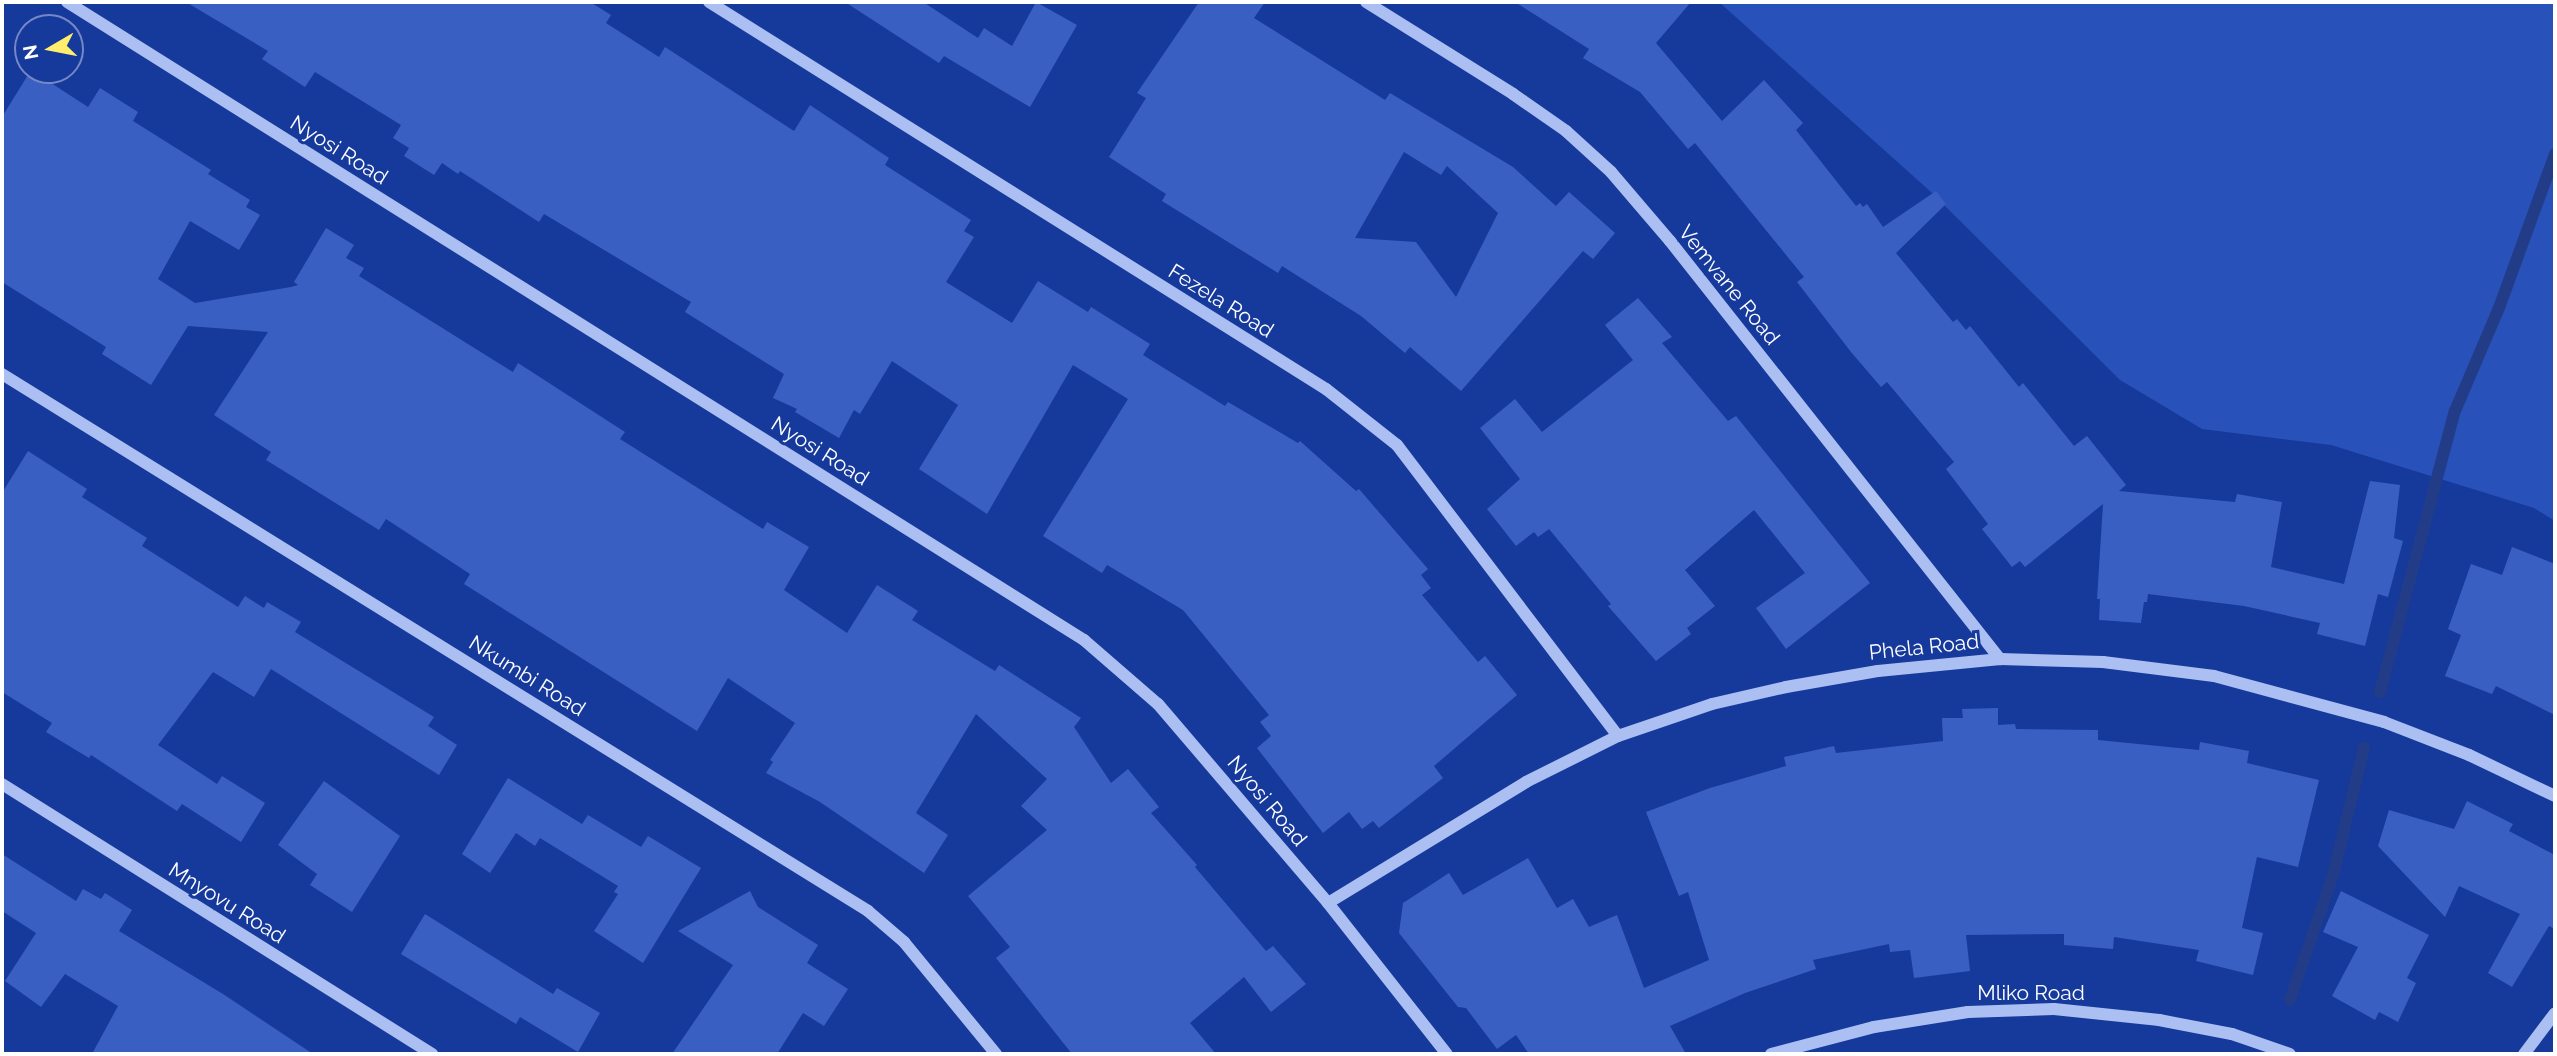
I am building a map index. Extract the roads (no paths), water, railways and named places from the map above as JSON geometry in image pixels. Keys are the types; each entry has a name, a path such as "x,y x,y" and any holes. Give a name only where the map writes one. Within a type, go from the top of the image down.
{"street":[{"name":"Nyosi Road","path":"66,2 1084,640 1158,704 1328,903 1447,1054"},
{"name":"Fezela Road","path":"709,2 1326,390 1397,445 1618,736"},
{"name":"Vemvane Road","path":"1366,2 1513,94 1566,131 1611,172 2000,659"},
{"name":"Nkumbi Road","path":"2,374 850,898 904,942 996,1054"},
{"name":"Phela Road","path":"1328,903 1526,782 1618,736 1712,704 1786,687 1878,671 2000,659 2103,662 2214,676 2384,722 2469,755 2555,796"},
{"name":"Mnyovu Road","path":"2,785 432,1054"},
{"name":"Mliko Road","path":"1771,1054 1874,1027 1968,1012 2054,1009 2159,1020 2232,1034 2290,1054"},
{"path":"2524,1054 2555,1013"}],"waterway":[{"path":"2380,692 2455,411 2499,308 2555,154"},
{"path":"2290,1000 2333,875 2364,748"}]}
